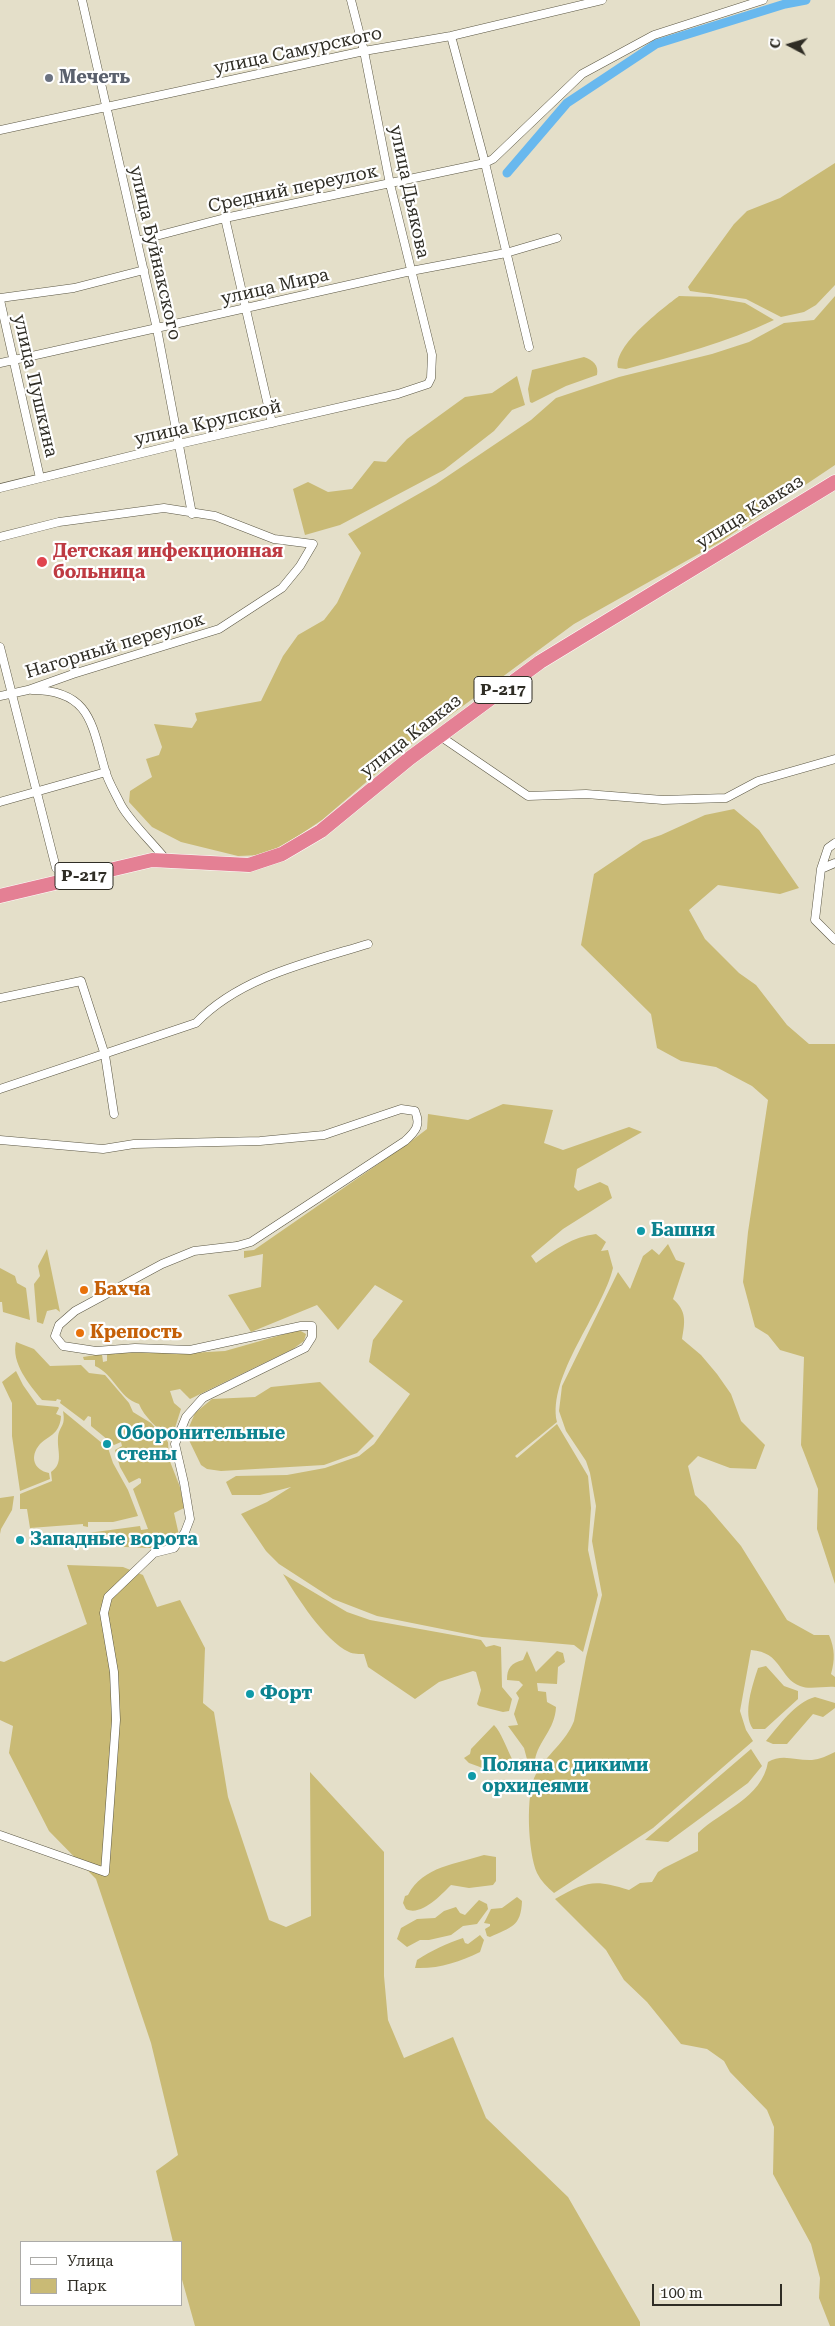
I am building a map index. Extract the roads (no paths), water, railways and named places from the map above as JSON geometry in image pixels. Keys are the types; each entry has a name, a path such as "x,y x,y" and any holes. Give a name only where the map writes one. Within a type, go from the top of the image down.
{"highway":[{"name":"улица Кавказ","path":"0,896 152,860 249,865 282,854 321,831 440,736 569,644 835,482"}],"street":[{"name":"улица Буйнакского","path":"82,0 157,329 192,514"},
{"name":"улица Дьякова","path":"351,0 364,51 390,184 432,355 431,378 422,387"},
{"name":"улица Самурского","path":"0,130 364,51 451,36 602,0"},
{"path":"485,163 493,159 582,74 654,35 763,0"},
{"path":"451,36 485,163 529,347"},
{"name":"Средний переулок","path":"138,241 224,218 485,163"},
{"path":"224,218 272,423"},
{"name":"улица Мира","path":"0,363 411,271 506,253 557,238"},
{"path":"0,299 74,288 144,270"},
{"name":"улица Пушкина","path":"0,299 40,478"},
{"name":"улица Крупской","path":"0,488 422,387"},
{"path":"0,537 60,522 164,508 192,514"},
{"name":"Нагорный переулок","path":"0,696 28,690 219,629 282,588 300,566 313,544 274,539 215,516 192,514"},
{"path":"0,647 10,693 56,868"},
{"path":"28,690 41,690 63,695 84,707 97,737 106,772 123,808 168,861"},
{"path":"440,736 528,796 586,794 663,800 726,798 758,782 835,759"},
{"path":"0,802 106,772"},
{"path":"835,844 828,848 821,869 814,920 835,940"},
{"path":"821,869 835,863"},
{"path":"0,1089 196,1023 208,1010 264,977 368,944"},
{"path":"0,998 81,981 105,1055 114,1114"},
{"path":"0,1140 104,1149 134,1144 260,1141 324,1135 401,1109 415,1111 418,1119 417,1130 406,1141 251,1242 237,1246 194,1251 162,1264 75,1311 56,1329 55,1336 64,1346 96,1351 135,1348 190,1350 301,1326 312,1326 312,1337 305,1348 203,1398 186,1417 175,1444 190,1519 185,1532 174,1548 154,1553 108,1597 104,1614 114,1672 116,1720 105,1872 0,1834"}],"waterway":[{"path":"507,173 567,103 656,44 785,4 806,0"}],"place":[{"name":"Мечеть","path":"49,78"},
{"name":"Детская инфекционная больница","path":"42,562"},
{"name":"Башня","path":"641,1231"},
{"name":"Бахча","path":"84,1290"},
{"name":"Крепость","path":"80,1333"},
{"name":"Оборонительные стены","path":"107,1444"},
{"name":"Западные ворота","path":"20,1540"},
{"name":"Форт","path":"250,1694"},
{"name":"Поляна с дикими орхидеями","path":"472,1776"}]}
